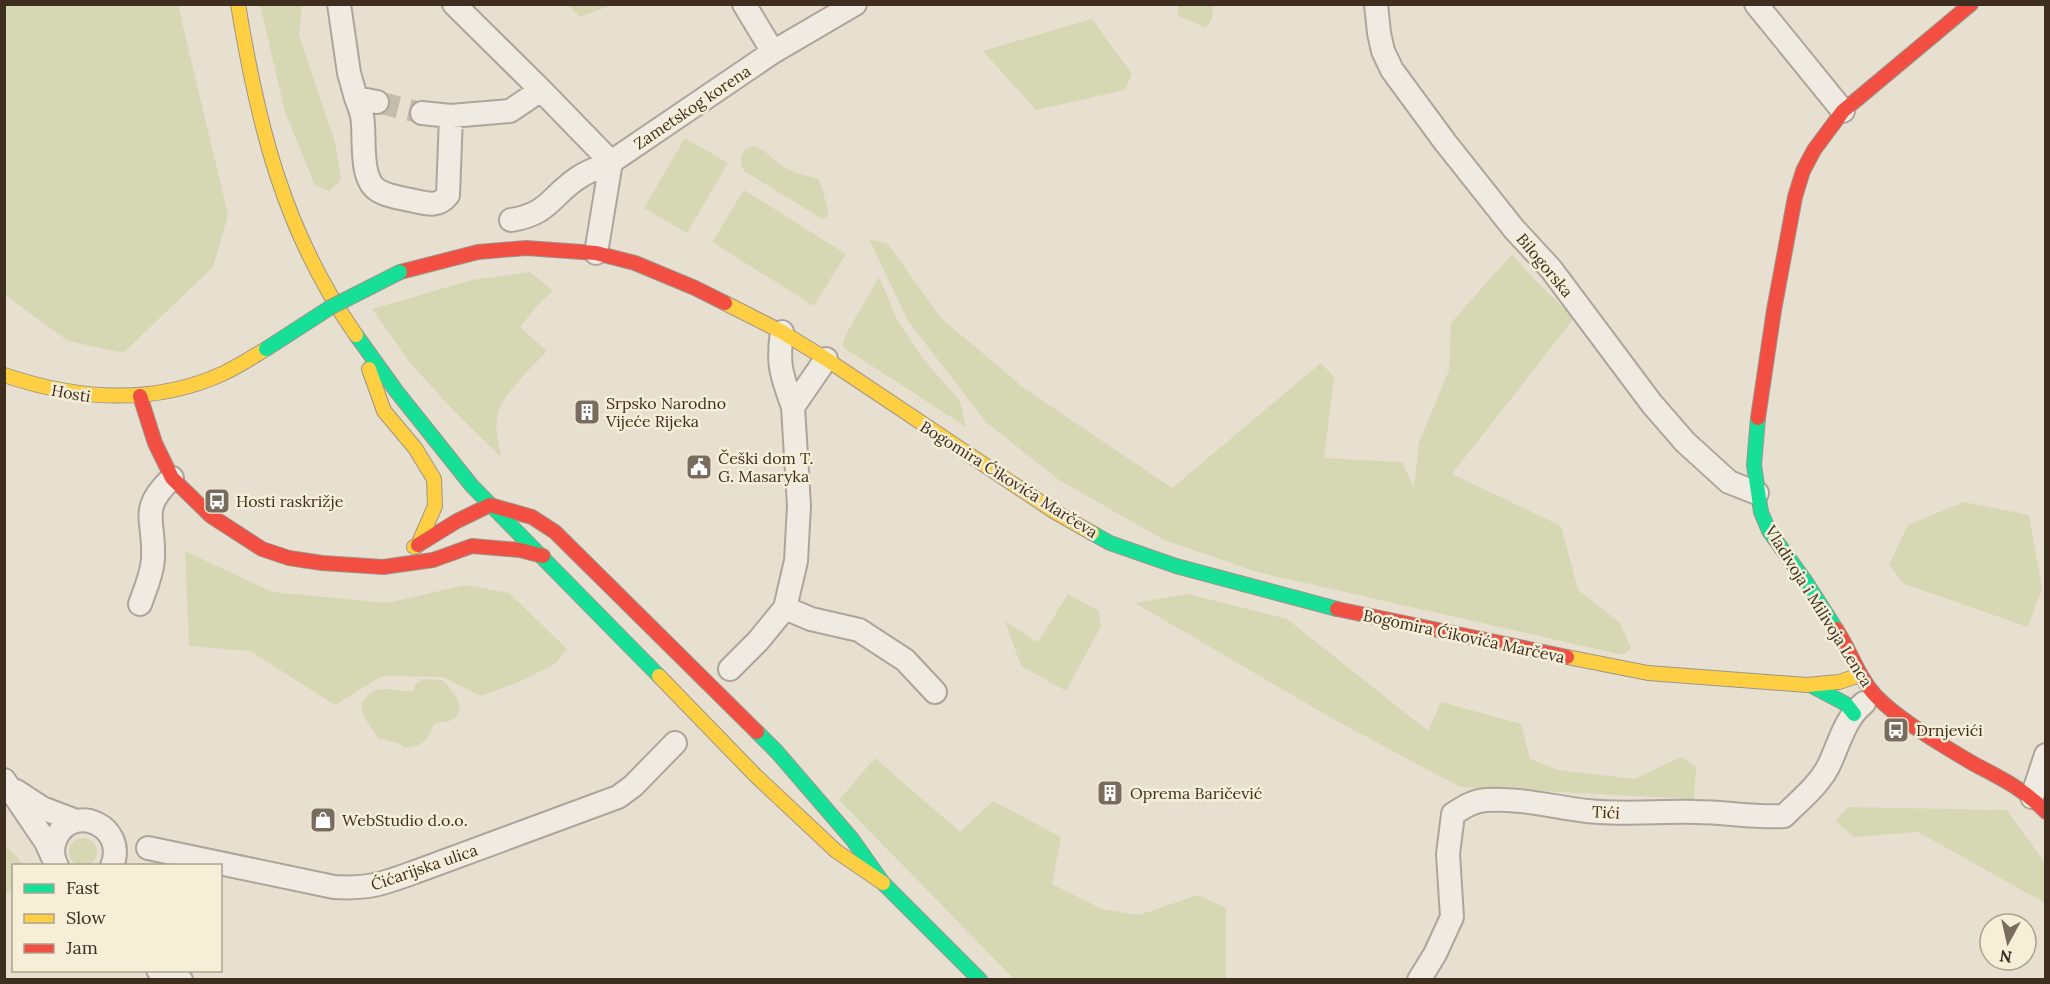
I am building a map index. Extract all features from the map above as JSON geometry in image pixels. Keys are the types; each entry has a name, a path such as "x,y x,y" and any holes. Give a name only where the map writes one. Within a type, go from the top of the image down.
{"street":[{"path":"238,4 248,68 266,146 289,210 312,261 361,343 467,480 490,505 543,556 756,776 836,850 883,883"},
{"path":"339,4 349,73 366,100 362,116 364,153 372,185 377,190 430,205 443,201 448,195 451,116"},
{"path":"454,4 611,162 596,253"},
{"path":"744,4 773,52"},
{"name":"Zametskog korena","path":"511,220 527,218 542,211 580,176 611,162 773,52 855,4"},
{"name":"Bilogorska","path":"1376,4 1383,51 1392,70 1445,142 1514,229 1551,269 1652,404 1685,442 1729,482 1757,493"},
{"path":"1756,4 1843,111"},
{"name":"Vladivoja i Milivoja Lenca","path":"1971,4 1843,111 1814,150 1803,171 1795,197 1774,310 1758,419 1754,465 1761,512 1769,531 1836,628 1860,675 1876,696 1900,717 1973,763 2006,780 2039,804"},
{"path":"423,113 451,116 510,111 541,90"},
{"name":"Bogomira Ćikovića Marčeva","path":"266,349 335,304 400,272 478,252 526,248 596,253 635,263 694,288 782,332 826,359 1055,513 1110,543 1176,566 1320,604 1588,663 1648,673 1810,685 1839,682 1860,675"},
{"path":"730,669 758,641 785,608 795,561 799,506 793,406 783,379 778,355 782,332"},
{"path":"361,343 384,411 415,448 434,479 435,506 418,545"},
{"name":"Hosti","path":"4,375 55,391 94,398 140,396 214,378 266,349"},
{"path":"793,406 826,359"},
{"path":"140,396 155,443 172,478 211,516 262,549 289,558 322,563 383,567 434,560 476,541 543,556"},
{"path":"140,604 153,561 150,509 157,492 172,478"},
{"path":"488,520 490,505"},
{"path":"349,564 392,557 490,505 532,517 562,539 777,752 852,839 883,883 980,980"},
{"path":"785,608 811,619 859,630 905,660 934,692"},
{"path":"1810,685 1846,704 1854,714"},
{"name":"Tići","path":"1419,980 1435,954 1452,916 1448,854 1454,814 1467,804 1485,800 1539,802 1598,812 1698,812 1784,816 1827,769 1847,723 1861,705 1876,696"},
{"name":"Ćićarijska ulica","path":"76,821 96,822 147,848 334,887 361,889 415,873 618,797 633,786 675,743"},
{"path":"2039,804 2046,755"},
{"path":"5,782 42,808 76,821"},
{"path":"5,782 46,842 55,863"},
{"path":"55,863 53,851 59,832 76,821"},
{"path":"104,827 115,844 112,864"},
{"path":"114,864 147,848"},
{"path":"163,972 181,980"}],"green space":[{"path":"5,4 178,5 228,215 213,267 123,353 68,341 5,295"},
{"path":"260,5 302,5 299,35 335,142 341,179 330,191 315,186 285,112"},
{"path":"568,5 612,5 580,17"},
{"path":"1178,5 1215,5 1212,19 1206,28 1178,16"},
{"path":"1092,19 1132,74 1125,90 1036,110 983,51"},
{"path":"685,138 728,163 687,233 644,208"},
{"path":"754,146 790,170 819,179 828,216 822,219 744,171 741,163 743,153"},
{"path":"744,190 846,254 814,306 712,242"},
{"path":"869,239 888,244 941,318 1025,389 1172,488 1321,363 1334,377 1324,458 1402,462 1414,488 1419,443 1449,370 1451,323 1512,254 1574,318 1452,474 1561,526 1578,590 1620,623 1631,648 1623,655 1257,572 1164,540 1059,480 986,422 908,321"},
{"path":"530,272 553,291 520,327 547,351 510,392 499,410 496,428 501,457 452,409 410,363 372,309 472,280"},
{"path":"879,277 897,319 924,360 960,401 966,427 843,347 846,334"},
{"path":"1964,502 2029,515 2042,588 2028,627 1904,584 1889,565 1908,525"},
{"path":"185,551 272,592 387,603 465,585 509,593 567,649 555,664 519,682 481,696 443,677 382,676 335,705 250,651 189,646"},
{"path":"1068,594 1099,611 1101,626 1066,691 1021,666 1005,621 1038,642"},
{"path":"1188,594 1287,619 1428,731 1441,702 1521,724 1530,759 1558,770 1635,779 1681,757 1696,767 1694,799 1460,787 1335,720 1135,603"},
{"path":"422,679 442,680 446,684 457,699 459,711 457,716 450,721 434,724 427,739 415,746 404,748 400,744 378,738 364,717 361,704 367,696 378,689 413,691 415,685"},
{"path":"875,758 960,832 993,801 1061,837 1052,884 1102,909 1139,915 1198,895 1226,908 1226,979 1014,979 839,800"},
{"path":"1848,807 2007,810 2045,863 2045,907 2043,902 1918,832 1854,837 1835,821"},
{"path":"83,838 93,842 97,852 93,862 78,864 73,862 69,852 73,842"},
{"path":"4,844 23,864 12,864 12,889 5,894"}],"tunnel":[{"path":"377,102 422,113"}],"traffic: fast":[{"path":"266,349 331,307 400,272"},
{"path":"356,335 397,392 472,486 659,676"},
{"path":"1758,418 1754,465 1761,512 1769,531 1836,629"},
{"path":"1092,533 1110,543 1176,566 1337,609"},
{"path":"1810,685 1846,704 1854,714"},
{"path":"757,732 852,839 883,883 980,980"}],"traffic: slow":[{"path":"238,4 255,93 277,177 310,257 356,335"},
{"path":"725,303 782,332 826,359 1055,512 1092,533"},
{"path":"4,375 85,394 141,395 195,384 222,374 266,349"},
{"path":"369,369 384,411 415,448 434,479 435,506 418,545 414,547"},
{"path":"1567,657 1648,673 1807,685 1839,682 1860,675"},
{"path":"659,676 756,776 836,851 883,883"}],"traffic: jam":[{"path":"1758,418 1774,310 1795,197 1803,171 1814,150 1843,111 1971,4"},
{"path":"400,272 478,252 526,248 596,253 635,263 725,303"},
{"path":"140,396 155,443 172,478 211,516 262,549 289,558 322,563 383,567 433,560 472,546 520,550 543,556"},
{"path":"418,545 457,521 490,505 532,517 555,532 757,732"},
{"path":"1337,609 1567,657"},
{"path":"1836,629 1864,681 1886,705 1909,724 2021,791 2046,812"}],"place":[{"name":"Srpsko Narodno Vijeće Rijeka","path":"587,412"},
{"name":"Češki dom T. G. Masaryka","path":"699,467"},
{"name":"Hosti raskrižje","path":"217,501"},
{"name":"Drnjevići","path":"1896,730"},
{"name":"Oprema Baričević","path":"1110,793"},
{"name":"WebStudio d.o.o.","path":"323,820"}]}
